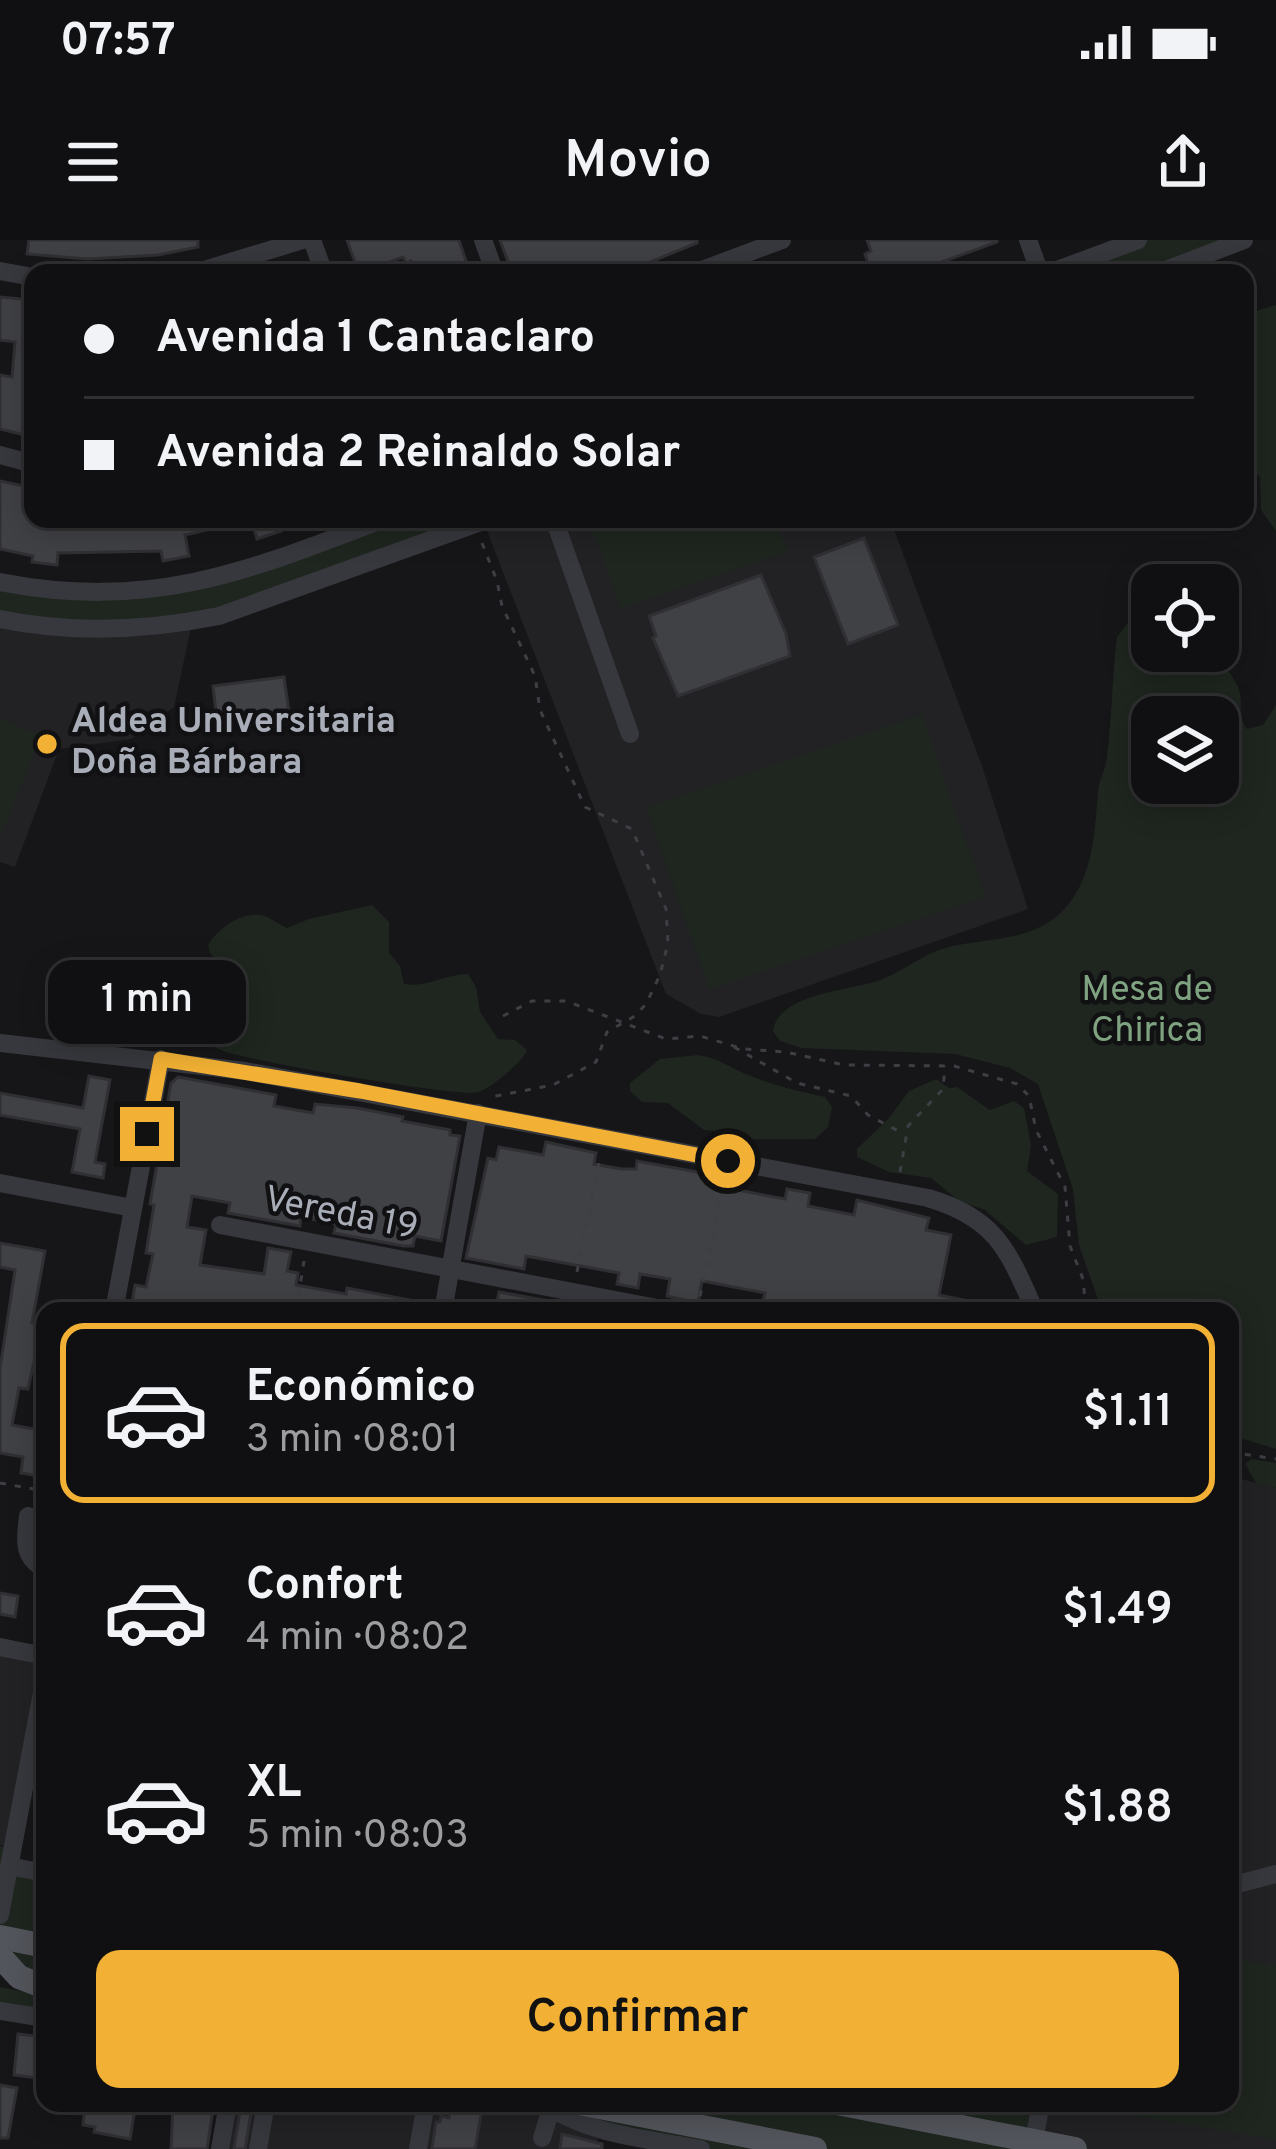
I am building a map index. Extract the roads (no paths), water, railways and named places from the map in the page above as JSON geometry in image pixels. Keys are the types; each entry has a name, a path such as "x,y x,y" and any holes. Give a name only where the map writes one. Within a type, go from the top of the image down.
{"main road":[{"path":"0,1937 36,1944"},
{"path":"0,1956 19,1977 36,1987"},
{"path":"0,1987 36,1991"},
{"path":"625,2112 815,2149"},
{"path":"877,2112 1034,2146 1075,2149"}],"street":[{"path":"225,264 307,240"},
{"path":"718,264 782,240"},
{"path":"1070,264 1138,240"},
{"path":"1181,264 1244,240"},
{"path":"0,582 110,594 193,585 359,528"},
{"path":"0,619 74,629 141,629 219,616 465,528"},
{"path":"557,528 629,734"},
{"path":"74,629 74,653"},
{"path":"0,1043 161,1059 604,1136 950,1204 982,1221 1011,1258 1031,1302"},
{"path":"116,1302 161,1059"},
{"path":"444,1302 478,1113"},
{"path":"0,1183 134,1208"},
{"name":"Vereda 19","path":"220,1225 573,1291 604,1302"},
{"path":"28,1516 26,1551 36,1564"},
{"path":"0,1648 36,1654"},
{"path":"0,1915 36,1720"},
{"path":"7,1860 36,1870"},
{"path":"1239,1884 1276,1874"},
{"path":"0,2011 36,2017"},
{"path":"220,2149 226,2112"},
{"path":"258,2149 264,2112"},
{"path":"418,2149 424,2112"},
{"path":"542,2138 546,2112"},
{"path":"561,2112 600,2128 701,2149"},
{"path":"1034,2146 1040,2112"},
{"path":"596,2149 600,2128"}],"place":[{"name":"Aldea Universitaria Doña Bárbara","path":"47,744"}],"park label":[{"name":"Mesa de Chirica","path":"1147,1012"}]}
